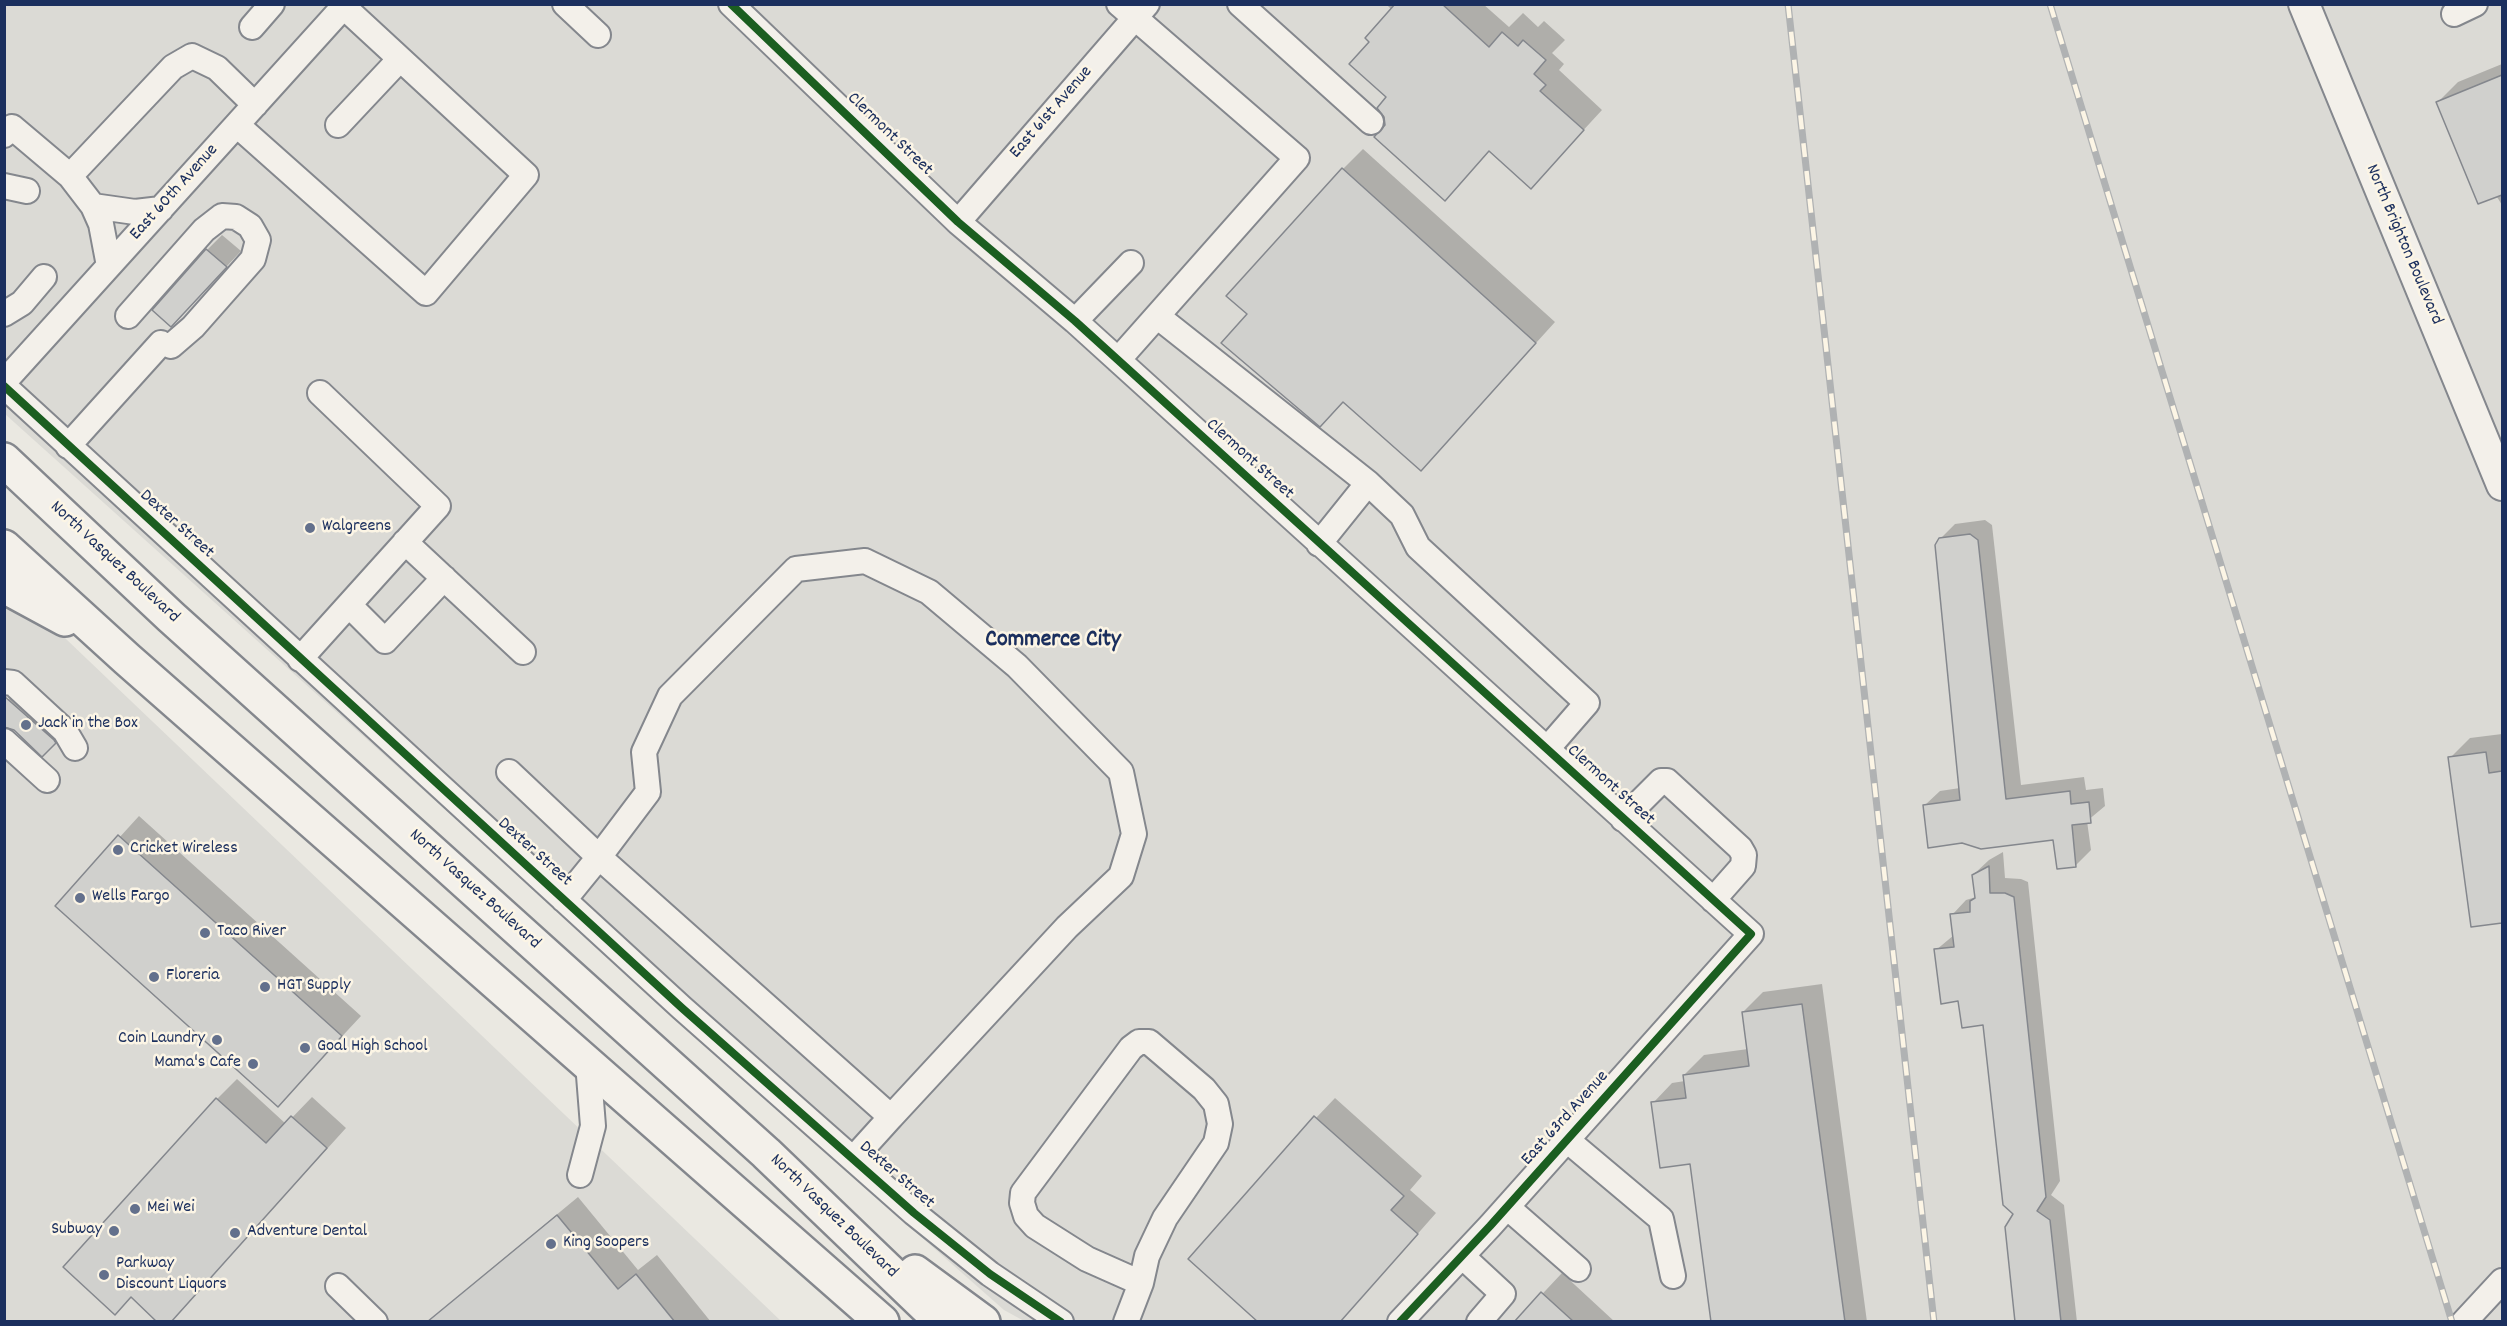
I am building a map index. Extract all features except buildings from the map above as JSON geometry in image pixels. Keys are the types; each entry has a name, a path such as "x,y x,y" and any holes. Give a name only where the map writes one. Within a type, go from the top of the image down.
{"highway":[{"name":"North Vasquez Boulevard","path":"4,460 236,676 766,1153 942,1322"},
{"path":"4,547 127,659 882,1322"},
{"path":"4,586 51,611 127,659"},
{"path":"766,1153 909,1268 983,1322"}],"main road":[{"name":"North Brighton Boulevard","path":"2304,4 2502,485"}],"street":[{"path":"252,27 273,4"},
{"path":"565,4 598,35"},
{"name":"Clermont Street","path":"731,4 958,222 1075,321 1751,934"},
{"path":"1240,4 1371,122"},
{"path":"237,125 426,293 526,175 345,6"},
{"name":"East 60th Avenue","path":"4,384 345,6"},
{"path":"1118,360 1297,158 1134,9"},
{"name":"East 61st Avenue","path":"958,222 1134,9"},
{"path":"69,176 173,67 192,56 217,68 255,105"},
{"path":"338,125 400,58"},
{"path":"7,126 69,176 93,206 100,224 109,266"},
{"path":"93,206 135,212 161,209"},
{"path":"68,446 166,345 193,327 253,259 258,240 250,226 236,218 222,216 204,231 128,316"},
{"path":"1075,321 1131,263"},
{"path":"4,315 22,303 44,277"},
{"path":"1156,316 1339,448 1368,483 1402,515 1418,547 1587,703 1547,750"},
{"name":"Dexter Street","path":"4,384 68,446 564,900 853,1159 914,1213 990,1274 1061,1322"},
{"path":"300,659 438,506 320,393"},
{"path":"1319,544 1368,483"},
{"path":"405,542 523,651"},
{"path":"564,900 648,792 644,752 670,696 796,569 864,561 929,592 1017,666 1121,772 1134,834 1121,876 1067,927 853,1159"},
{"path":"349,605 385,641 444,578"},
{"path":"4,682 13,683 65,731 75,748"},
{"path":"4,741 47,780"},
{"path":"509,772 599,857 891,1117"},
{"path":"1623,819 1661,781 1667,781 1740,848 1744,855 1743,866 1713,900"},
{"name":"East 63rd Avenue","path":"1400,1322 1507,1207 1751,934"},
{"path":"1126,1322 1141,1283 1147,1256 1165,1218 1216,1143 1220,1124 1216,1104 1204,1089 1149,1042 1139,1042 1131,1048 1023,1193 1022,1203 1026,1216 1035,1226 1087,1258 1141,1283"},
{"path":"580,1175 593,1126 588,1063"},
{"path":"1567,1140 1661,1219 1673,1276"},
{"path":"1507,1207 1578,1269"},
{"path":"1462,1256 1503,1294 1479,1322"},
{"path":"2464,1322 2502,1281"},
{"path":"338,1286 375,1322"}],"shaded area":[{"path":"5,5 2502,5 2502,1321 1024,1321 1004,1310 868,1190 5,414"},
{"path":"4,596 44,618 781,1321 5,1321"}],"railway":[{"path":"1788,4 1934,1322"},
{"path":"2050,4 2452,1322"}],"cycle path":[{"path":"731,4 958,222 1075,321 1751,934 1490,1226 1400,1322"},
{"path":"4,386 682,1008 914,1213 990,1274 1061,1322"}],"place":[{"name":"Walgreens","path":"310,528"},
{"name":"Jack in the Box","path":"26,725"},
{"name":"Cricket Wireless","path":"118,850"},
{"name":"Wells Fargo","path":"80,898"},
{"name":"Taco River","path":"205,933"},
{"name":"Floreria","path":"154,977"},
{"name":"HGT Supply","path":"265,987"},
{"name":"Coin Laundry","path":"217,1040"},
{"name":"Goal High School","path":"305,1048"},
{"name":"Mama's Cafe","path":"253,1064"},
{"name":"Mei Wei","path":"135,1209"},
{"name":"Subway","path":"114,1231"},
{"name":"Adventure Dental","path":"235,1233"},
{"name":"King Soopers","path":"551,1244"},
{"name":"Parkway Discount Liquors","path":"104,1275"}],"district":[{"name":"Commerce City","path":"1053,642"}]}
